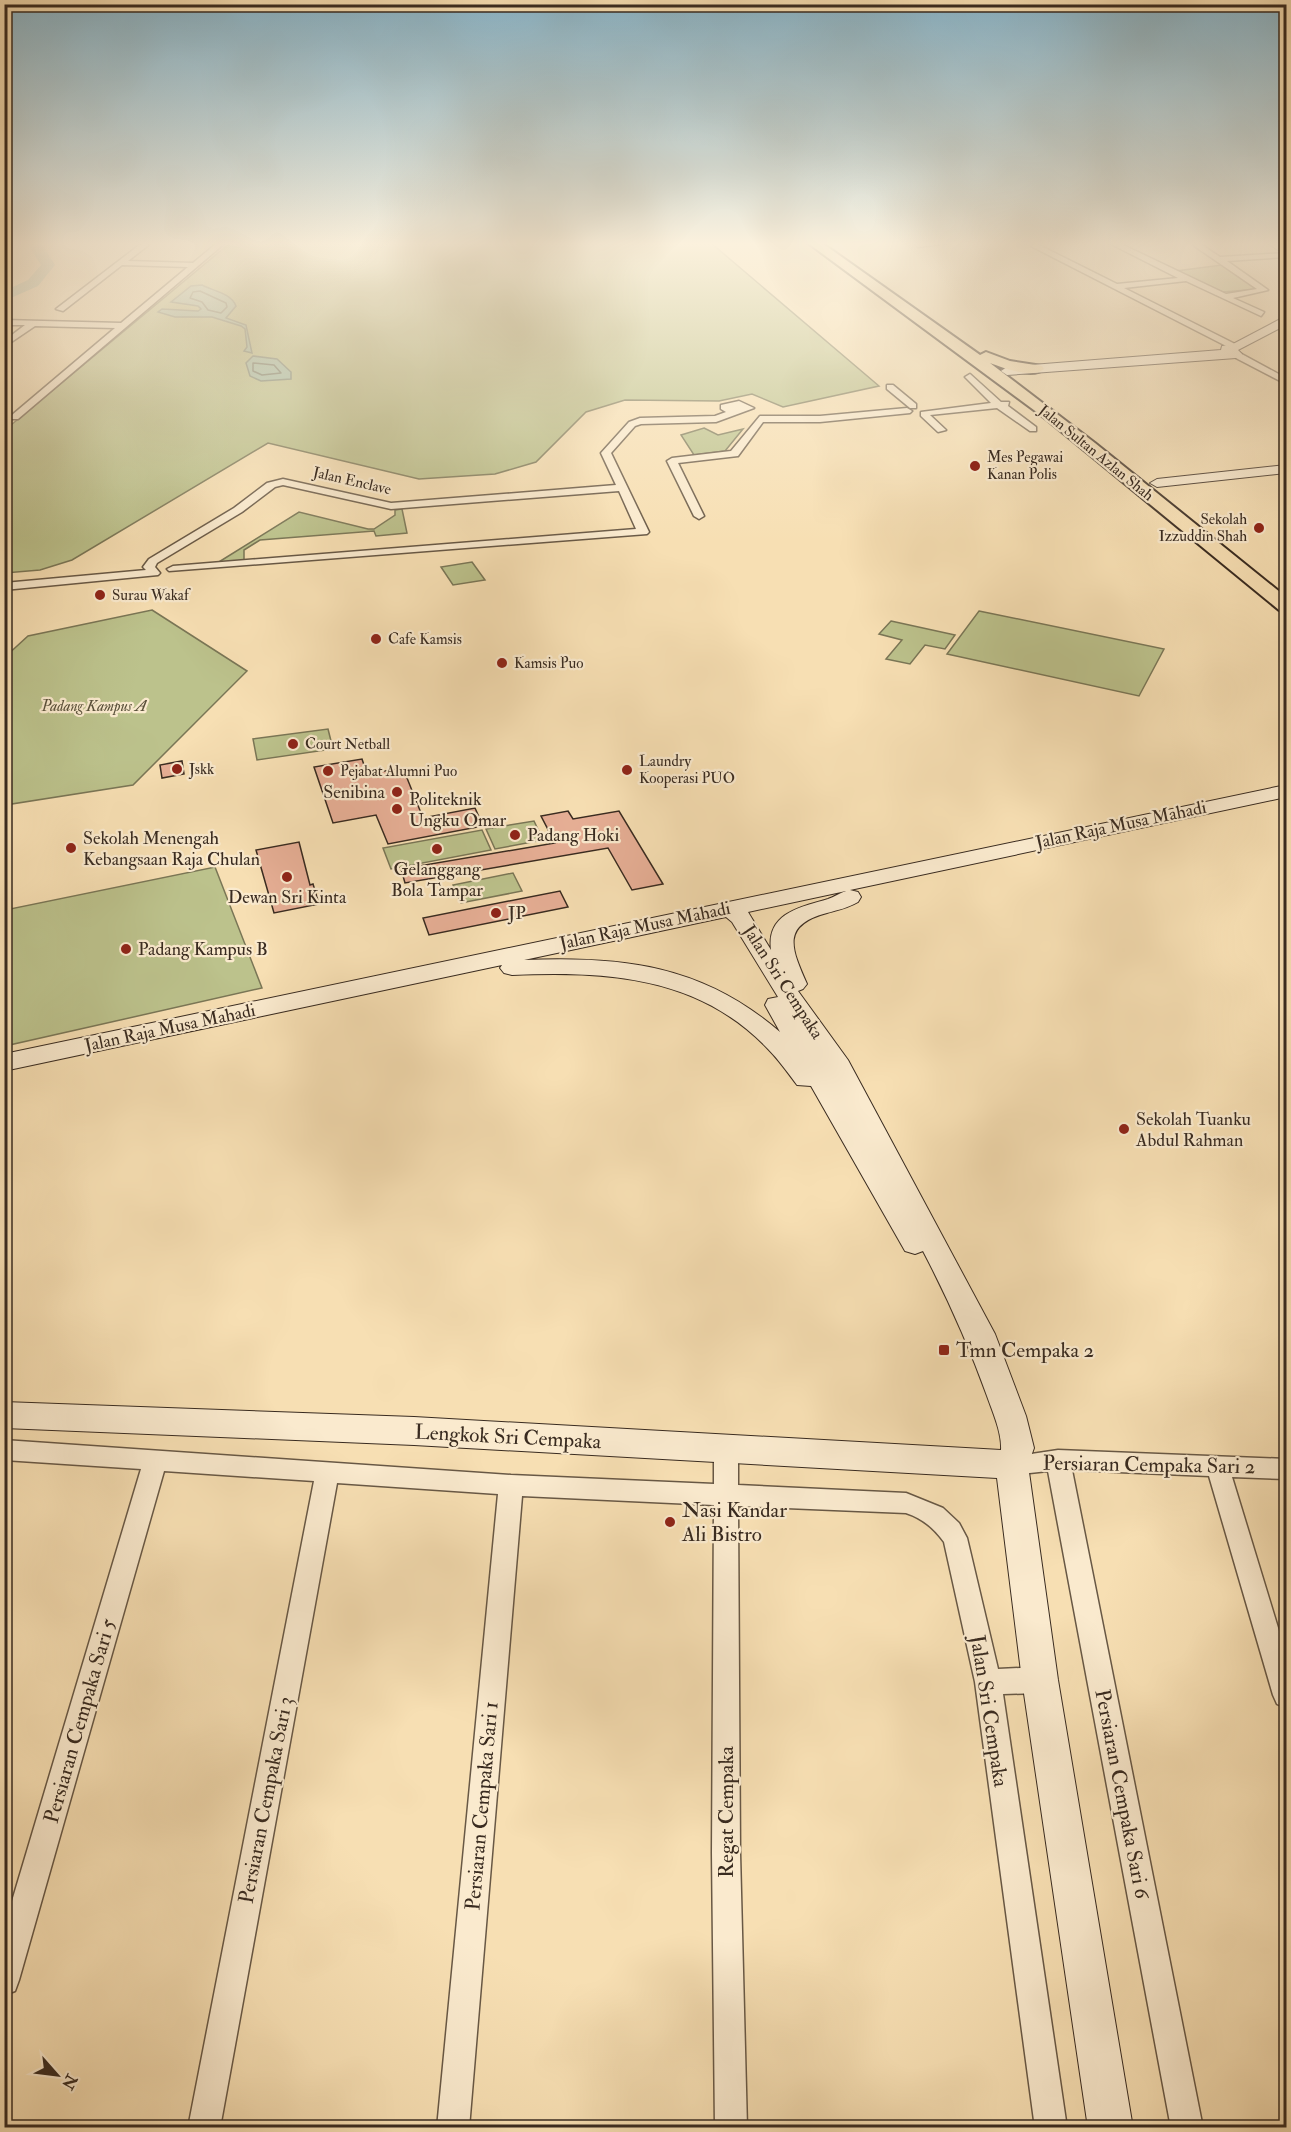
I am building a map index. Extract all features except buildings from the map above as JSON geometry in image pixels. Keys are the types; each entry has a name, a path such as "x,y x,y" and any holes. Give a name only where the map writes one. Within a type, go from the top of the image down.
{"main road":[{"name":"Jalan Sultan Azlan Shah","path":"959,342 987,362 1007,371 1244,549"},
{"name":"Jalan Sultan Azlan Shah","path":"961,342 1287,606"},
{"path":"1037,369 987,362 987,377 1009,394 1003,402 1028,407 1058,422"},
{"path":"1027,386 1022,377 1026,373 1053,368"},
{"path":"1007,371 1007,377 1057,416 1058,422"}],"street":[{"path":"15,417 103,342"},
{"path":"1222,342 1287,381"},
{"path":"1007,371 1237,351 1249,342"},
{"path":"970,377 1033,429"},
{"path":"890,387 910,408"},
{"path":"4,588 154,572 164,574 170,568 643,532 606,453 632,424 650,419 716,419 741,411 763,418 820,419 910,408 926,411 1003,402"},
{"path":"926,411 942,429"},
{"path":"699,516 672,461 734,454 763,418"},
{"path":"1157,483 1287,469"},
{"name":"Jalan Enclave","path":"154,572 150,564 238,510 271,485 283,482 391,506 622,488"},
{"path":"168,552 163,561 170,568"},
{"name":"Jalan Raja Musa Mahadi","path":"353,995 505,969 1287,790"},
{"name":"Jalan Raja Musa Mahadi","path":"4,1062 290,1008 732,916 850,897 1287,805"},
{"path":"813,1027 782,954 783,930 792,918 805,911 844,902 850,897"},
{"name":"Jalan Sri Cempaka","path":"732,916 813,1027 878,1136 980,1334 997,1378 1018,1448 1012,1465 1040,1680 1111,2127"},
{"name":"Jalan Sri Cempaka","path":"732,916 855,1140 928,1265 951,1311 984,1390 1002,1453 1012,1465"},
{"path":"505,969 557,965 643,972 671,978 716,995 771,1035 819,1099 855,1140"},
{"name":"Jalan Raja Musa Mahadi","path":"4,1075 290,1008"},
{"name":"Lengkok Sri Cempaka","path":"4,1414 414,1431 1012,1465"},
{"name":"Jalan Sri Cempaka","path":"4,1450 511,1485 906,1503 927,1509 944,1521 955,1538 988,1682 1051,2127"},
{"name":"Regat Cempaka","path":"726,1450 726,1853 731,2127"},
{"name":"Persiaran Cempaka Sari 2","path":"1012,1465 1058,1460 1287,1469"},
{"name":"Persiaran Cempaka Sari 6","path":"1058,1460 1187,2127"},
{"name":"Persiaran Cempaka Sari 5","path":"4,1980 155,1461"},
{"path":"1217,1465 1287,1695"},
{"name":"Persiaran Cempaka Sari 3","path":"204,2127 327,1472"},
{"name":"Persiaran Cempaka Sari 1","path":"453,2127 511,1485"},
{"path":"988,1682 1040,1680"}],"green space":[{"path":"110,342 828,342 879,386 783,407 752,394 719,401 625,400 586,412 536,462 495,474 419,479 268,443 72,560 40,570 5,573 5,430"},
{"path":"704,428 718,435 743,429 725,451 694,455 681,435"},
{"path":"402,509 407,533 376,536 374,531 260,540 244,550 244,562 214,565 299,512 374,529 395,515 395,510"},
{"path":"472,562 485,580 453,585 441,567"},
{"name":"Padang Kampus A","path":"152,610 247,671 133,785 5,805 5,657 28,636"},
{"path":"979,611 1164,649 1139,696 947,654"},
{"path":"891,621 955,635 945,649 925,645 910,664 886,659 902,640 879,634"},
{"name":"Court Netball","path":"328,729 333,749 257,760 253,739"},
{"name":"Padang Hoki","path":"534,821 543,840 495,849 486,829"},
{"name":"Gelanggang Bola Tampar","path":"482,830 491,850 391,869 383,848"},
{"name":"Padang Kampus B","path":"215,867 262,988 5,1046 5,910"},
{"path":"513,873 522,891 461,903 453,885"}],"water":[{"path":"246,342 250,342 252,353 244,351"},
{"path":"253,356 277,359 291,372 291,379 261,381 250,376 246,363"}],"place":[{"name":"Mes Pegawai Kanan Polis","path":"975,466"},
{"name":"Sekolah Izzuddin Shah","path":"1259,528"},
{"name":"Surau Wakaf","path":"100,595"},
{"name":"Cafe Kamsis","path":"376,639"},
{"name":"Kamsis Puo","path":"502,663"},
{"name":"Court Netball","path":"293,744"},
{"name":"Jskk","path":"177,769"},
{"name":"Laundry Kooperasi PUO","path":"627,770"},
{"name":"Pejabat Alumni Puo","path":"328,771"},
{"name":"Senibina","path":"397,792"},
{"name":"Politeknik Ungku Omar","path":"397,809"},
{"name":"Padang Hoki","path":"515,835"},
{"name":"Sekolah Menengah Kebangsaan Raja Chulan","path":"71,848"},
{"name":"Gelanggang Bola Tampar","path":"437,849"},
{"name":"Dewan Sri Kinta","path":"287,877"},
{"name":"JP","path":"496,913"},
{"name":"Padang Kampus B","path":"126,949"},
{"name":"Sekolah Tuanku Abdul Rahman","path":"1124,1129"},
{"name":"Tmn Cempaka 2","path":"944,1350"},
{"name":"Nasi Kandar Ali Bistro","path":"670,1522"}]}
